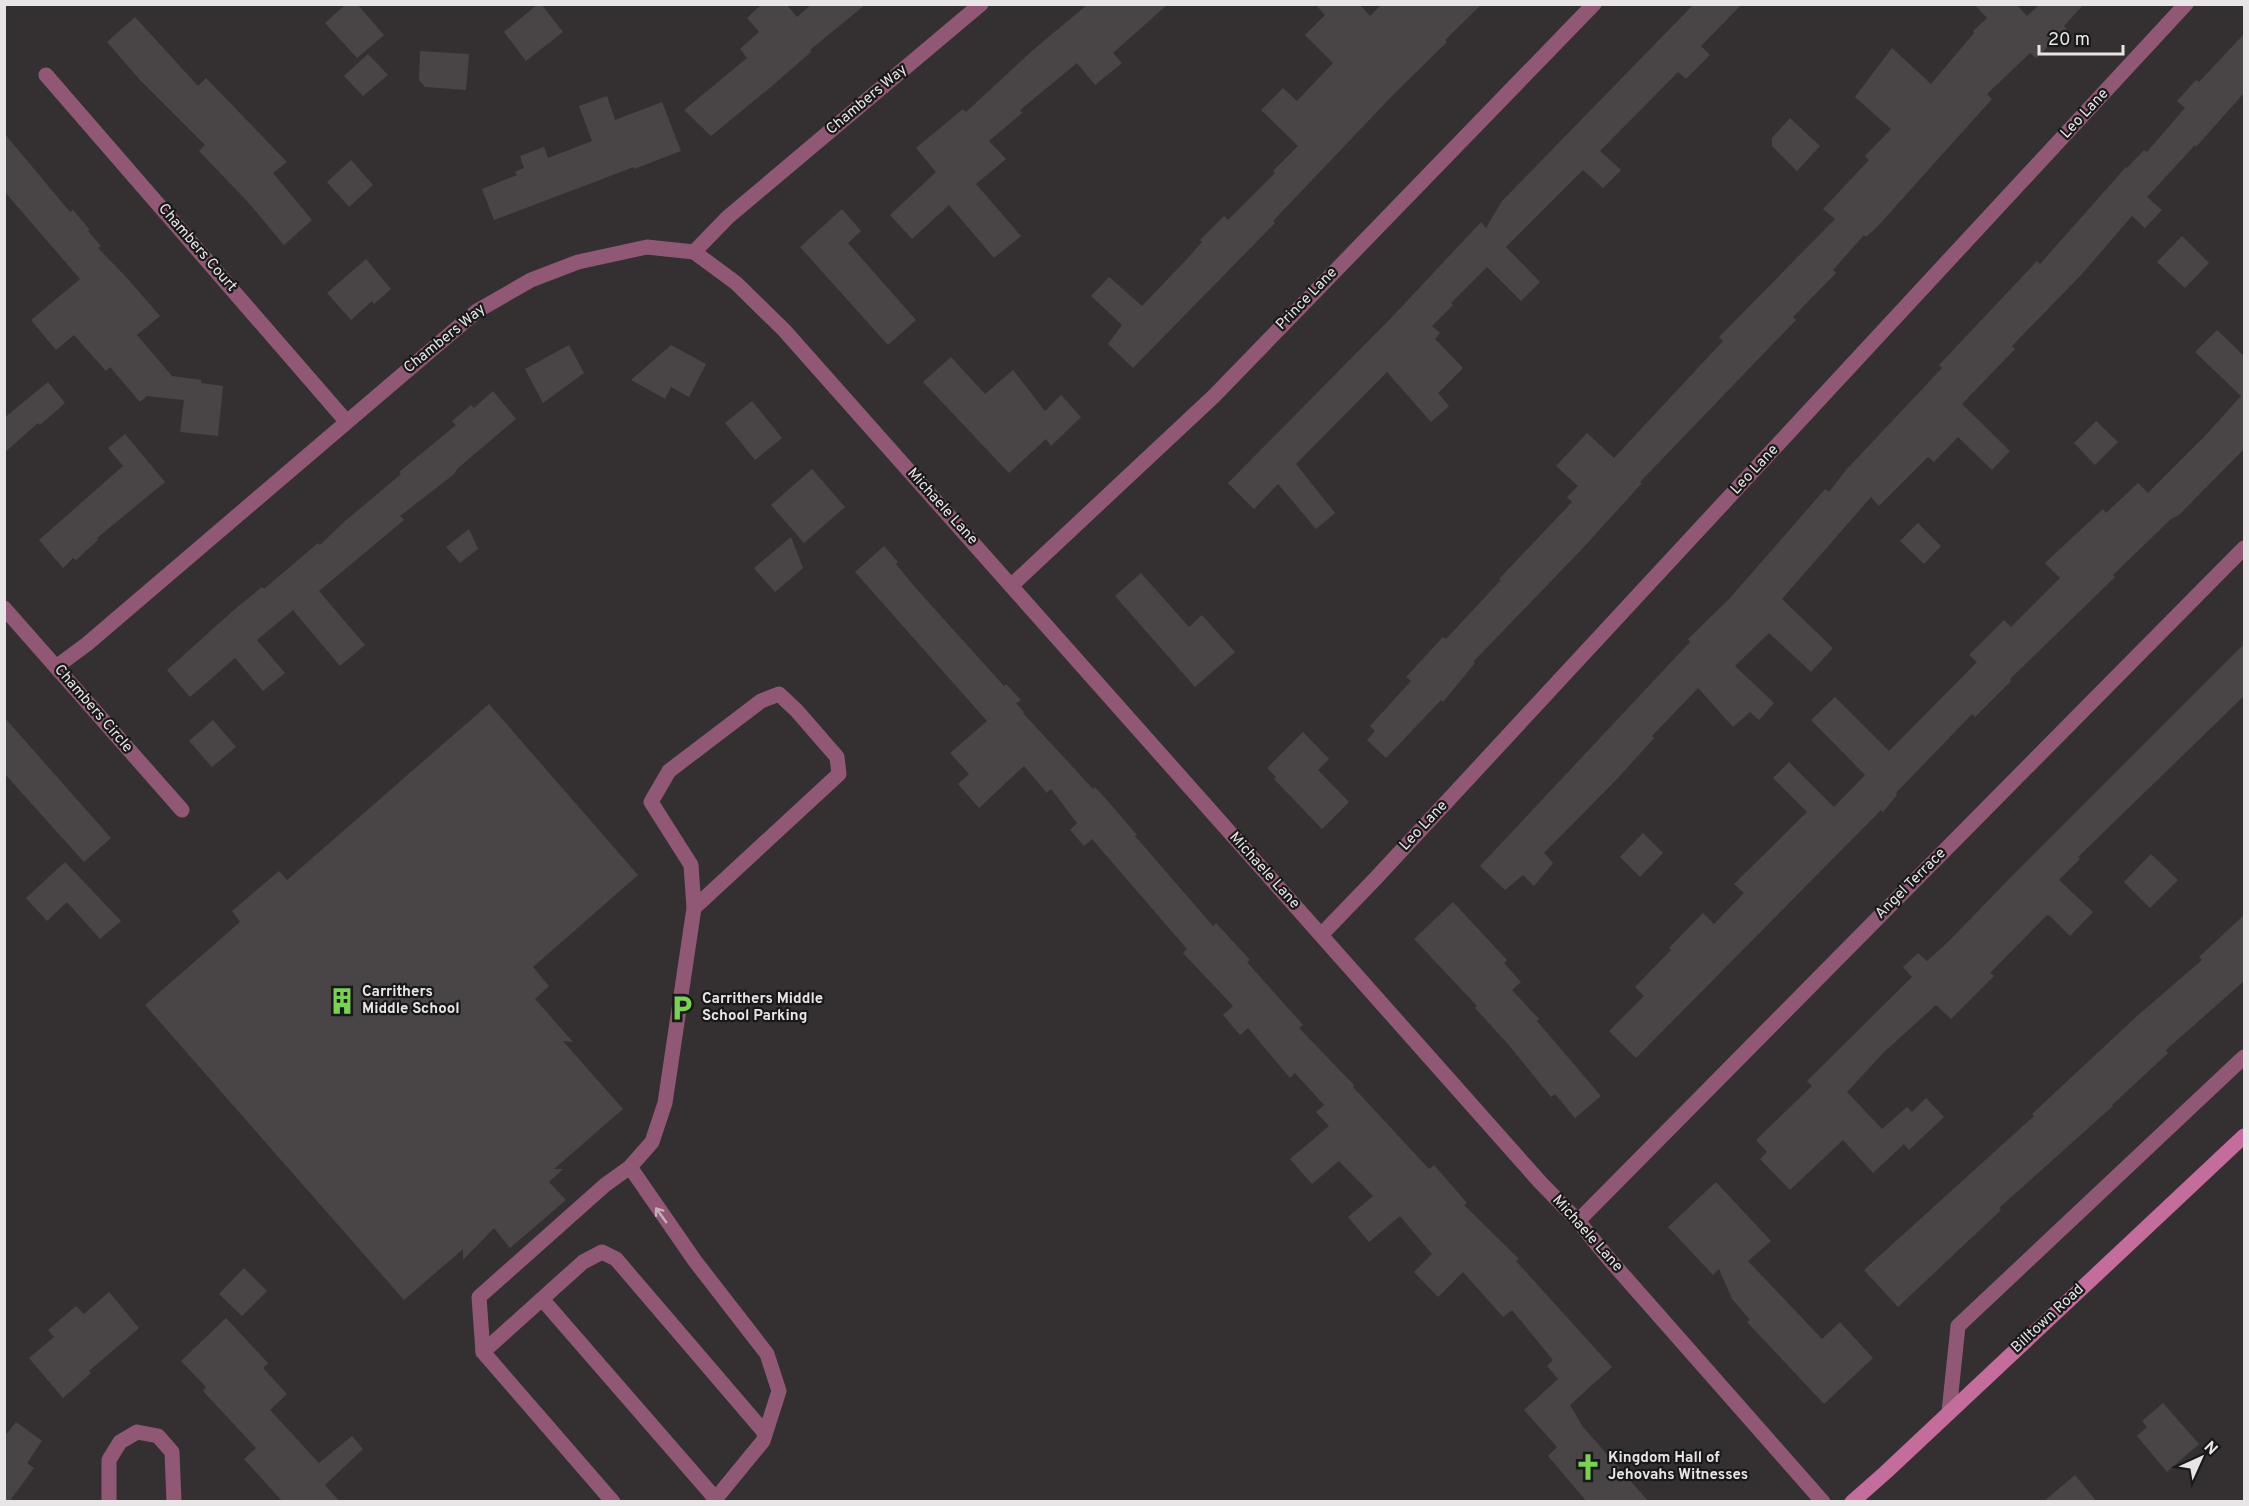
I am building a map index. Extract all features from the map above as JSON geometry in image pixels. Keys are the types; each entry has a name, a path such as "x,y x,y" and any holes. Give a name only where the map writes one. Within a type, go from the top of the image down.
{"main road":[{"name":"Billtown Road","path":"1852,1502 2244,1136"}],"street":[{"name":"Chambers Way","path":"56,667 87,644 477,311 531,280 578,262 647,247 694,252 728,217 981,4"},
{"name":"Prince Lane","path":"1012,585 1214,396 1594,4"},
{"name":"Leo Lane","path":"1322,934 2186,4"},
{"name":"Chambers Court","path":"46,75 346,421"},
{"name":"Michaele Lane","path":"694,252 736,283 784,330 1322,934 1532,1174 1578,1221 1823,1502"},
{"name":"Angel Terrace","path":"1578,1221 2244,548"},
{"name":"Chambers Circle","path":"4,608 182,810"},
{"path":"613,1502 483,1352 479,1297 605,1185 630,1167 652,1143 665,1103 694,908 691,865 651,802 669,771 761,701 779,694 837,757 839,774 694,908"},
{"path":"1950,1412 1958,1326 2244,1057"},
{"path":"542,1299 713,1499 762,1441 779,1391 767,1354 695,1261 630,1167"},
{"path":"483,1352 583,1262 602,1252 616,1259 765,1433"},
{"path":"109,1502 109,1460 120,1442 137,1432 158,1436 172,1452 174,1502"}],"building":[{"path":"346,4 357,4 384,35 357,58 325,23"},
{"path":"538,4 541,4 563,32 526,61 504,32"},
{"path":"762,4 786,4 797,17 812,4 866,4 711,136 684,110 747,58 740,49 759,32 747,18"},
{"path":"1088,4 1168,4 1113,53 1122,63 1095,85 1077,63 1020,110 1022,113 989,141 1006,159 976,184 1021,236 994,258 949,205 912,239 890,215 936,172 916,148 963,109 966,112 1033,50"},
{"path":"1315,4 1359,4 1370,16 1382,4 1482,4 1273,221 1275,223 1133,368 1108,344 1122,325 1091,296 1109,277 1142,306 1202,242 1200,240 1224,216 1228,220 1275,173 1273,171 1298,146 1261,110 1283,88 1297,101 1333,63 1305,35 1325,15"},
{"path":"1694,4 1742,4 1701,46 1710,55 1686,79 1678,72 1600,151 1621,170 1603,188 1583,170 1506,247 1540,282 1521,301 1487,267 1432,326 1440,333 1435,339 1463,368 1438,393 1449,406 1431,422 1387,372 1296,464 1335,513 1316,529 1278,484 1254,509 1228,483 1393,316 1481,222 1486,228 1502,201"},
{"path":"1974,4 2016,4 2027,16 2040,4 2084,4 2064,26 2067,29 2036,58 2030,53 1987,94 1992,99 1877,227 1866,237 1864,235 1833,270 1836,273 1793,317 1796,320 1640,482 1642,483 1582,549 1473,662 1475,663 1443,702 1441,700 1386,758 1367,740 1375,731 1370,726 1411,681 1406,677 1443,637 1446,639 1572,502 1567,497 1578,486 1556,466 1587,433 1614,458 1723,341 1719,337 1835,219 1823,209 1869,160 1865,156 1891,129 1855,97 1892,48 1931,84 1974,33 1973,31 1987,18"},
{"path":"135,17 198,86 206,78 287,162 273,173 312,220 284,245 247,201 199,151 205,145 140,80 107,42"},
{"path":"2244,34 2244,93 2147,197 2162,210 2145,228 2132,216 2081,275 2012,346 2015,349 1962,404 2010,451 1992,470 1958,437 1934,462 1928,457 1879,506 1871,497 1782,599 1833,648 1811,672 1769,633 1735,666 1774,703 1759,720 1750,712 1733,727 1698,688 1652,736 1654,738 1617,779 1544,853 1553,863 1534,886 1523,875 1505,890 1480,866 1690,642 1688,639 1730,598 1825,489 1829,492 1846,470 1942,368 1939,365 2037,261 2040,264 2126,167 2144,150 2147,152 2185,108 2177,101 2196,80 2199,82"},
{"path":"420,51 469,54 466,90 425,87 419,80"},
{"path":"368,54 388,75 363,96 344,76"},
{"path":"607,96 615,120 662,102 681,151 494,220 482,189 517,175 515,172 524,168 520,156 544,147 548,158 592,141 579,106"},
{"path":"1790,118 1820,146 1797,171 1772,146 1772,138"},
{"path":"4,133 70,212 73,210 90,230 88,231 101,246 98,248 160,316 137,335 172,376 223,386 218,436 180,432 184,400 147,396 140,402 110,367 106,371 74,335 56,350 31,320 80,279 4,191"},
{"path":"351,160 373,185 349,207 327,182"},
{"path":"842,209 861,231 848,243 916,320 888,345 800,247"},
{"path":"2182,236 2209,263 2185,288 2157,262"},
{"path":"366,259 391,289 374,304 372,301 351,320 327,293"},
{"path":"2217,330 2244,356 2244,449 2179,515 2171,519 2113,575 2115,577 2010,679 2011,681 1975,717 1972,714 1896,793 1897,795 1883,812 1881,810 1636,1058 1609,1031 1644,996 1635,987 1703,913 1714,924 1744,893 1734,884 1807,812 1773,778 1789,762 1834,807 1865,775 1811,720 1835,697 1889,751 1977,662 1969,655 2004,620 2011,627 2060,578 2045,563 2103,509 2106,513 2138,483 2148,493 2241,396 2195,352"},
{"path":"569,345 584,373 543,403 525,369"},
{"path":"671,345 706,364 689,397 671,387 665,399 631,380"},
{"path":"951,357 985,394 1013,370 1045,411 1061,395 1081,417 1051,446 1046,439 1009,473 923,382"},
{"path":"48,382 65,403 4,453 4,418"},
{"path":"493,391 516,419 458,468 453,475 400,516 404,520 319,591 365,645 340,666 293,610 257,640 285,673 263,691 235,658 190,697 167,670 235,609 262,587 264,589 318,543 320,545 401,474 399,472 456,425 452,421 471,405 474,408"},
{"path":"752,401 782,438 755,460 725,423"},
{"path":"2096,421 2118,442 2095,465 2074,443"},
{"path":"125,434 165,482 97,538 98,540 76,560 73,558 63,568 39,540 123,466 108,448"},
{"path":"812,469 845,507 804,543 771,505"},
{"path":"1918,523 1941,546 1924,564 1900,541"},
{"path":"469,529 478,549 460,563 446,547"},
{"path":"791,537 803,568 775,592 754,568"},
{"path":"884,546 913,585 1004,686 1006,684 1021,700 1016,703 1023,713 1093,789 1095,787 1106,799 1213,926 1216,923 1250,960 1247,962 1303,1025 1299,1028 1429,1169 1434,1165 1467,1203 1464,1205 1519,1259 1516,1261 1612,1367 1570,1405 1583,1427 1649,1502 1587,1502 1548,1456 1557,1447 1524,1410 1558,1379 1547,1366 1553,1360 1512,1310 1503,1317 1463,1272 1438,1297 1414,1272 1432,1254 1400,1216 1369,1242 1348,1217 1373,1196 1339,1161 1312,1184 1290,1159 1329,1126 1316,1112 1324,1105 1295,1073 1290,1078 1248,1028 1240,1035 1223,1015 1233,1006 1183,953 1187,949 1092,839 1084,846 1070,830 1077,823 1051,789 1047,793 1024,766 979,808 958,784 969,774 950,753 987,721 855,572"},
{"path":"1141,573 1189,627 1202,615 1235,652 1195,687 1115,596"},
{"path":"2244,644 2244,696 2078,857 2080,859 2059,880 2093,912 2070,936 2047,915 1990,973 1994,976 1951,1019 1936,1005 1883,1053 1847,1092 1882,1129 1907,1107 1912,1112 1926,1098 1944,1117 1909,1150 1904,1144 1873,1173 1843,1140 1790,1190 1760,1159 1767,1152 1756,1140 1812,1086 1807,1081 1912,977 1903,967 1918,953 1927,961 1949,941"},
{"name":"Carrithers Middle School","path":"489,704 638,875 533,967 549,986 535,999 573,1042 563,1041 623,1109 554,1169 563,1169 549,1182 566,1200 510,1248 494,1228 463,1260 463,1249 404,1300 145,1005 240,922 232,911 279,871 287,880"},
{"path":"4,717 111,838 84,862 4,773"},
{"path":"213,720 236,747 212,767 189,741"},
{"path":"1303,732 1329,759 1318,770 1349,802 1322,829 1274,779 1276,777 1267,768"},
{"path":"1643,833 1663,853 1640,877 1620,857"},
{"path":"2151,854 2178,880 2150,908 2124,882"},
{"path":"65,862 121,921 100,939 67,902 47,921 26,898"},
{"path":"1453,902 1507,960 1504,963 1521,982 1512,990 1539,1019 1537,1021 1601,1096 1575,1118 1555,1094 1551,1097 1475,1008 1477,1006 1414,939"},
{"path":"2244,915 2244,981 2166,1050 2168,1053 2113,1106 1999,1208 2001,1210 1898,1307 1864,1270 2034,1116 2032,1114 2136,1017 2202,960 2199,957"},
{"path":"1716,1182 1771,1241 1748,1261 1822,1339 1840,1322 1873,1358 1824,1404 1747,1322 1750,1320 1732,1299 1719,1269 1713,1275 1668,1227"},
{"path":"244,1268 267,1291 242,1316 219,1294"},
{"path":"109,1292 139,1328 89,1371 91,1373 63,1398 29,1358 54,1337 48,1330 76,1306 84,1314"},
{"path":"226,1318 268,1363 263,1368 287,1394 270,1410 319,1463 352,1436 363,1449 325,1485 340,1502 283,1502 244,1459 256,1448 203,1391 206,1387 181,1361"},
{"path":"2163,1403 2199,1444 2167,1472 2137,1436 2147,1427 2142,1421"},
{"path":"16,1422 42,1441 27,1463 34,1468 9,1502 4,1502 4,1437"},
{"path":"2075,1475 2097,1502 2043,1502"}],"place":[{"name":"Carrithers Middle School","path":"342,1001"},
{"name":"Carrithers Middle School Parking","path":"682,1008"},
{"name":"Kingdom Hall of Jehovahs Witnesses","path":"1588,1467"}]}
